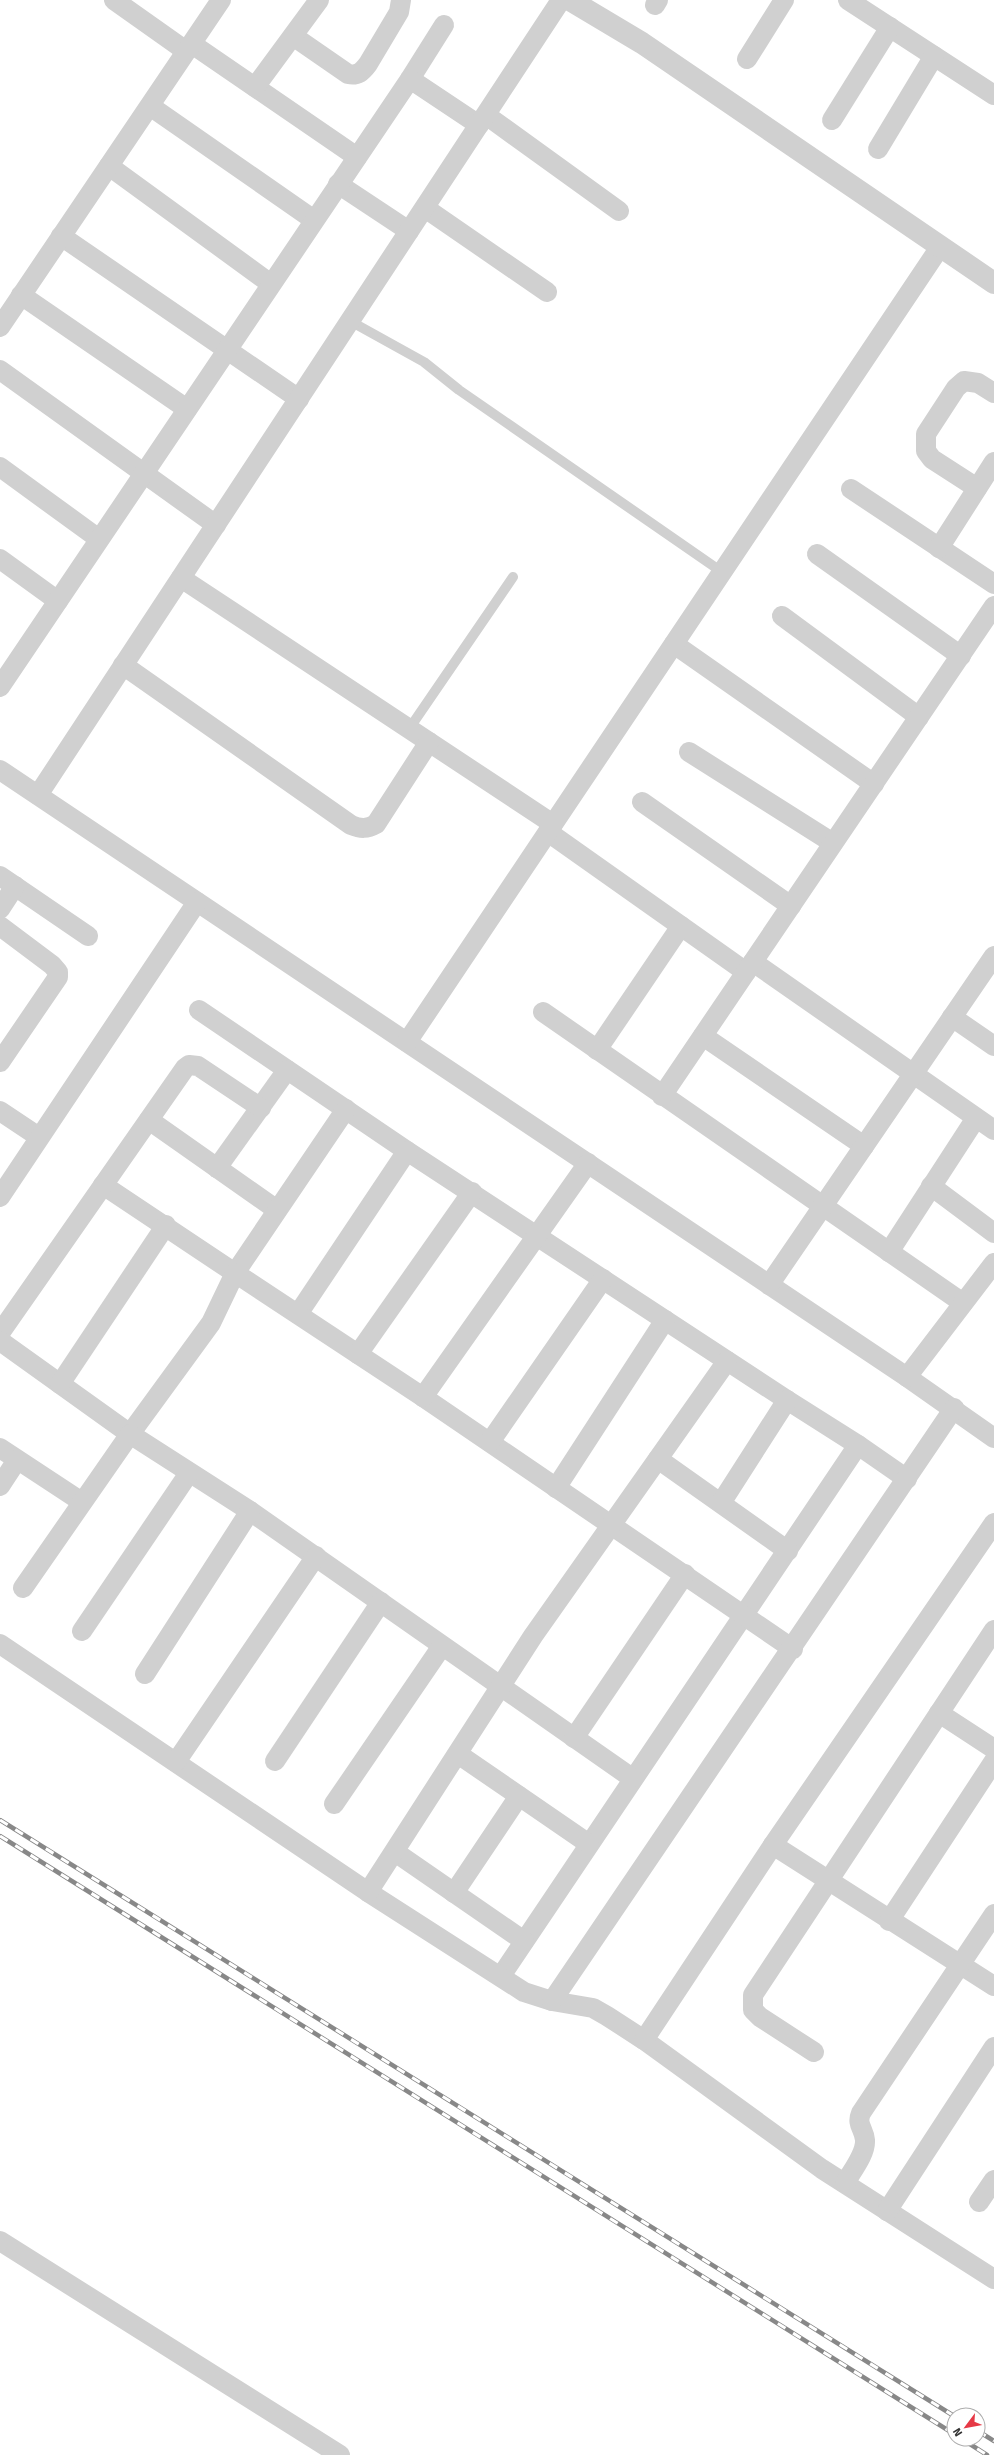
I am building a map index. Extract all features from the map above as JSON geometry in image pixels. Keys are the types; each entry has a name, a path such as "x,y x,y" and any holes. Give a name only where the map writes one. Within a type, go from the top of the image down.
{"street":[{"path":"114,0 189,48 255,87 357,157"},
{"path":"0,327 221,0"},
{"path":"255,87 319,0"},
{"path":"293,36 348,74 355,75 362,72 368,64 399,12 401,0"},
{"path":"38,795 561,0"},
{"path":"570,0 642,43 994,283"},
{"path":"747,58 784,0"},
{"path":"848,0 994,95"},
{"path":"0,687 6,666 58,601 410,79 444,26"},
{"path":"832,120 890,27"},
{"path":"878,149 934,56"},
{"path":"410,79 482,120 619,211"},
{"path":"150,106 314,220"},
{"path":"109,166 271,284"},
{"path":"338,184 410,231"},
{"path":"425,208 547,292"},
{"path":"61,236 299,399"},
{"path":"407,1042 940,247"},
{"path":"21,295 187,409"},
{"path":"0,370 216,525"},
{"path":"977,488 932,459 926,451 926,434 956,388 964,382 978,383 994,393"},
{"path":"939,548 994,462"},
{"path":"0,468 99,539"},
{"path":"851,489 994,584"},
{"path":"817,554 960,656"},
{"path":"0,559 58,601"},
{"path":"181,578 429,742 551,828 681,926 750,967 913,1074 994,1130"},
{"path":"662,1096 994,606"},
{"path":"782,616 919,717"},
{"path":"674,644 874,784"},
{"path":"123,665 351,824 360,828 369,828 376,824 429,742"},
{"path":"689,752 833,843"},
{"path":"0,770 907,1376 988,1433"},
{"path":"642,802 791,906"},
{"path":"0,909 8,881 88,936"},
{"path":"0,1196 198,902"},
{"path":"0,926 52,965 58,972 58,977 0,1062"},
{"path":"597,1050 681,926"},
{"path":"769,1285 994,956"},
{"path":"199,1010 407,1151 472,1192 907,1478"},
{"path":"543,1012 662,1096 963,1303"},
{"path":"952,1017 994,1046"},
{"path":"703,1036 864,1146"},
{"path":"0,1333 185,1068 193,1064 261,1108"},
{"path":"217,1168 287,1070"},
{"path":"23,1588 130,1434 211,1324 235,1273 346,1109"},
{"path":"0,1111 39,1137"},
{"path":"889,1252 976,1118"},
{"path":"149,1120 277,1210"},
{"path":"298,1314 407,1151"},
{"path":"424,1397 588,1163"},
{"path":"103,1185 166,1225 235,1273 424,1397 793,1649"},
{"path":"931,1186 994,1233"},
{"path":"358,1354 472,1192"},
{"path":"60,1384 166,1225"},
{"path":"907,1376 994,1263"},
{"path":"490,1442 603,1279"},
{"path":"556,1488 665,1320"},
{"path":"0,1341 130,1434 250,1511 316,1556 442,1646 632,1778"},
{"path":"368,1892 533,1636 727,1361"},
{"path":"721,1504 787,1400"},
{"path":"552,2001 691,1793 793,1649 954,1408"},
{"path":"501,1976 632,1778 743,1614 788,1551 858,1445"},
{"path":"0,1448 82,1502"},
{"path":"658,1459 788,1551"},
{"path":"0,1486 17,1460"},
{"path":"82,1631 189,1473"},
{"path":"145,1674 250,1511"},
{"path":"644,2040 773,1845 994,1523"},
{"path":"176,1762 316,1556"},
{"path":"574,1738 685,1574"},
{"path":"275,1761 380,1602"},
{"path":"814,2052 760,2017 753,2010 753,1995 826,1881 939,1713 988,1653 994,1630"},
{"path":"0,1644 368,1892 524,1992 552,2001 600,2012 644,2040 845,2183 994,2279"},
{"path":"334,1804 442,1646"},
{"path":"939,1713 994,1749"},
{"path":"458,1754 588,1844"},
{"path":"889,1921 994,1761"},
{"path":"454,1893 519,1796"},
{"path":"773,1845 826,1881 994,1986"},
{"path":"395,1852 524,1941"},
{"path":"845,2183 864,2150 865,2140 859,2126 861,2113 994,1914"},
{"path":"887,2211 994,2047"},
{"path":"979,2202 994,2180"},
{"path":"0,2241 340,2455"}],"lane":[{"path":"350,321 424,362 459,390 722,572"},
{"path":"409,729 513,577"}],"railway":[{"path":"0,1820 946,2411"},
{"path":"0,1836 946,2429"},
{"path":"986,2436 994,2441"},
{"path":"974,2447 987,2455"}]}
